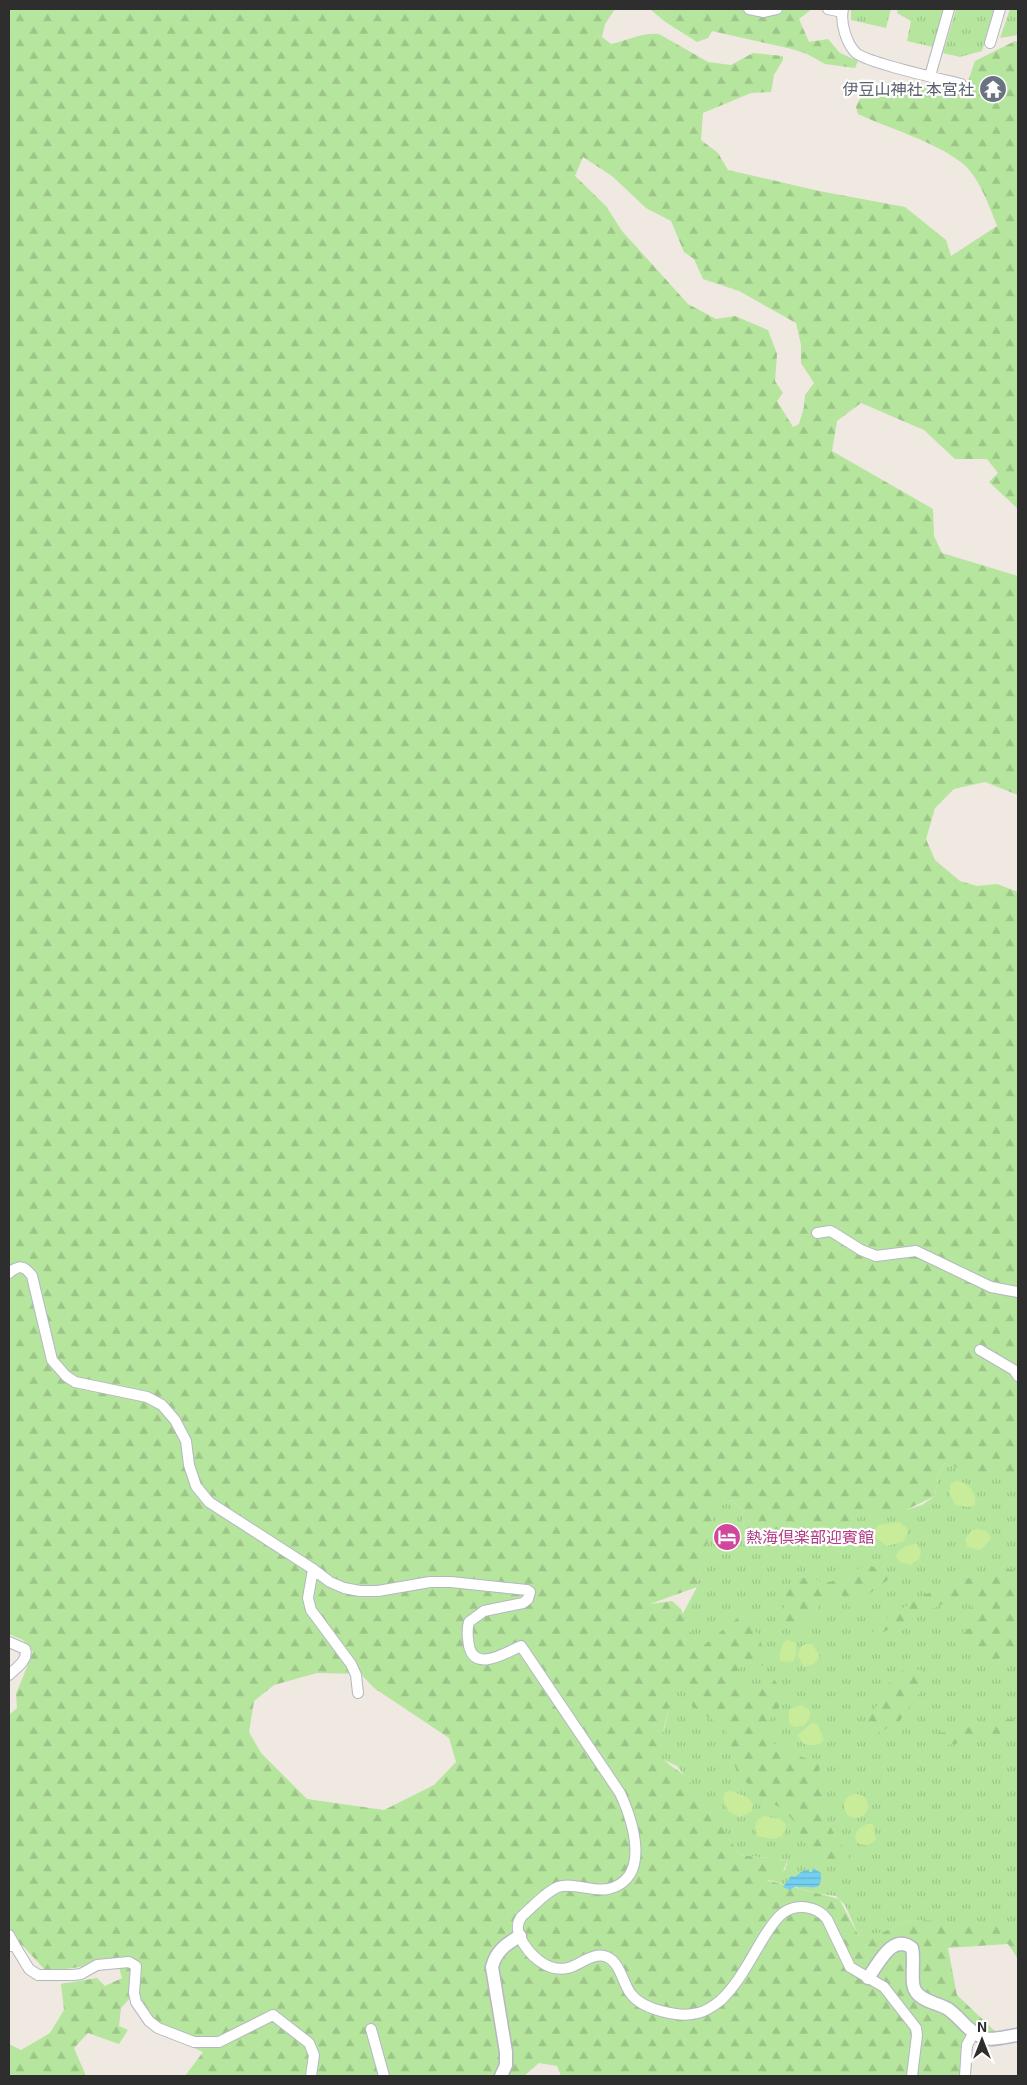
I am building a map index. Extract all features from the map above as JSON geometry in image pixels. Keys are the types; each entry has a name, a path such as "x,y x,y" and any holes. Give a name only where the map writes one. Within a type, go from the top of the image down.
{"street":[{"path":"749,9 764,12 777,9"},
{"path":"828,9 843,10 845,31 850,44 862,57 961,84"},
{"path":"930,76 949,9"},
{"path":"990,44 1000,9"},
{"path":"818,1233 830,1231 876,1256 916,1251 991,1287 1018,1292"},
{"path":"9,1274 22,1266 32,1276 52,1360 66,1376 75,1382 147,1397 162,1405 175,1420 186,1441 189,1465 196,1486 209,1502 330,1582 344,1588 360,1591 378,1591 430,1582 451,1582 527,1590 530,1592 528,1599 524,1602 484,1611 469,1622 468,1637 470,1651 476,1658 486,1660 521,1646 620,1793 628,1811 637,1856 634,1868 627,1880 608,1889 560,1886 551,1890 519,1920 520,1936 530,1954 542,1963 556,1968 567,1968 596,1956 606,1956 614,1962 631,1995 640,2002 680,2015 698,2013 721,2000 773,1924 783,1913 804,1907 813,1909 822,1913 850,1967 890,1993 916,2028 917,2036 912,2076"},
{"path":"980,1350 1014,1370 1018,1376"},
{"path":"313,1569 308,1598 311,1610 351,1664 356,1675 358,1693"},
{"path":"9,1642 25,1649 27,1654 26,1658 9,1675"},
{"path":"9,1935 12,1946 29,1969 38,1975 81,1974 97,1965 129,1962 136,1966 134,1993 136,2002 149,2021 158,2028 194,2042 219,2042 273,2015 310,2043 314,2055 311,2076"},
{"path":"501,2076 506,2064 506,2052 492,1967 494,1958 500,1949 520,1936"},
{"path":"868,1978 891,1948 898,1943 906,1943 912,1948 914,1955 913,1986 915,1992 948,2010 965,2023 973,2034 986,2039 1018,2035"},
{"path":"371,2029 384,2076"},
{"path":"965,2076 967,2045 973,2034"}],"green space":[{"path":"9,9 615,9 605,24 602,37 611,44 641,35 659,34 708,62 731,65 753,53 783,56 783,60 774,75 771,92 751,93 703,113 701,140 718,153 728,170 819,191 905,207 946,240 951,256 997,226 983,192 973,175 968,168 951,155 858,114 856,107 863,92 892,92 928,87 952,93 966,87 975,61 1015,41 1018,42 1018,509 989,482 998,473 987,459 955,459 924,430 861,403 837,421 832,451 933,509 934,536 942,553 1018,576 1018,795 985,782 954,789 935,808 926,839 935,860 960,881 977,886 997,884 1018,892 1018,1476 958,1468 945,1463 938,1476 935,1496 906,1510 875,1512 782,1543 745,1537 742,1510 732,1500 716,1503 697,1587 650,1604 672,1601 681,1609 689,1630 703,1646 744,1613 761,1644 764,1658 763,1666 748,1662 734,1673 734,1684 757,1690 774,1679 786,1699 762,1729 776,1746 819,1764 820,1775 824,1784 822,1805 832,1830 850,1859 834,1862 811,1859 797,1825 783,1809 756,1794 736,1770 725,1728 692,1706 685,1686 678,1679 664,1728 661,1748 663,1758 687,1778 740,1855 788,1860 783,1871 766,1880 839,1899 859,1936 883,1932 911,1920 1018,1924 1018,1959 1008,1944 948,1948 957,1995 999,2035 965,2038 972,2066 969,2076 561,2076 557,2066 539,2063 524,2076 185,2076 203,2052 187,2045 189,2040 152,2023 135,1998 130,1998 121,2008 119,2026 128,2030 119,2044 88,2033 74,2048 86,2076 11,2076 9,2072 9,2044 21,2050 50,2033 64,2010 61,1984 97,1978 105,1986 122,1978 117,1961 47,1972 22,1945 9,1944 9,1715 17,1708 16,1694 33,1652 23,1640 9,1634","holes":["583,157 612,176 646,208 671,221 684,252 694,259 703,279 739,291 796,323 801,345 801,363 814,383 805,395 799,424 793,427 777,401 783,393 775,381 777,354 768,330 735,316 716,319 688,304 622,231 606,206 575,176","317,1673 361,1674 374,1688 449,1738 456,1762 434,1785 384,1810 307,1799 261,1753 249,1732 254,1701 274,1685"]},
{"path":"650,9 812,9 799,19 809,42 828,39 840,53 858,61 855,68 825,64 807,54 792,49 712,31 708,38 697,42 664,21"},
{"path":"851,9 891,9 886,28 851,20"},
{"path":"898,9 944,9 933,47 907,41 911,21 897,13"},
{"path":"956,9 994,9 982,51 960,57 943,53"},
{"path":"1010,9 1018,9 1018,35 1000,38"},
{"path":"945,1463 958,1468 968,1466 1018,1475 1018,1927 911,1920 876,1935 859,1936 845,1905 836,1896 820,1894 765,1879 785,1870 788,1860 740,1855 677,1766 662,1757 660,1747 671,1699 672,1634 697,1587 715,1503 732,1500 742,1510 745,1537 779,1544 824,1524 847,1517 895,1508 906,1510 922,1505 935,1496 938,1476"},
{"path":"955,1481 960,1481 971,1488 975,1496 975,1505 968,1507 955,1505 950,1495 950,1485"},
{"path":"899,1522 908,1529 903,1542 887,1546 875,1537 874,1531 878,1525"},
{"path":"978,1529 989,1534 991,1538 979,1550 967,1547 965,1539 971,1531"},
{"path":"917,1543 921,1552 919,1559 910,1565 900,1562 896,1557 897,1552 904,1547"},
{"path":"866,1564 895,1575 850,1607 841,1594 826,1600 810,1617 801,1623 788,1626 782,1618 787,1588 798,1577 830,1582 845,1577"},
{"path":"1008,1569 1018,1571 1018,1647 1000,1658 991,1660 980,1656 971,1647 965,1636 963,1631 985,1623 965,1616 976,1598 972,1594 961,1595 879,1634 870,1634 890,1616 924,1595 990,1570"},
{"path":"788,1640 796,1643 796,1655 793,1661 785,1662 780,1660 780,1653 783,1643"},
{"path":"805,1644 812,1644 820,1657 814,1664 804,1667 798,1656 800,1648"},
{"path":"910,1668 925,1671 927,1682 899,1722 860,1742 867,1721 883,1692 896,1673"},
{"path":"801,1705 809,1709 810,1716 803,1726 794,1727 789,1723 789,1710"},
{"path":"1018,1719 1018,1733 948,1745 926,1736 1003,1720"},
{"path":"812,1723 817,1723 824,1739 820,1744 806,1744 799,1739 798,1735"},
{"path":"731,1791 747,1797 753,1804 752,1811 740,1817 728,1811 723,1799 725,1792"},
{"path":"856,1794 864,1798 868,1806 864,1814 856,1818 848,1814 844,1806 848,1798"},
{"path":"764,1816 780,1819 785,1823 786,1829 782,1836 774,1839 757,1836 755,1826 758,1819"},
{"path":"867,1824 873,1824 876,1839 868,1845 857,1843 855,1836 858,1829"}],"water":[{"path":"813,1868 821,1873 818,1886 796,1886 790,1890 783,1887 791,1876 795,1877 809,1869 809,1872 812,1872"}],"place":[{"name":"伊豆山神社 本宮社","path":"993,89"},
{"name":"熱海倶楽部迎賓館","path":"727,1537"}]}
